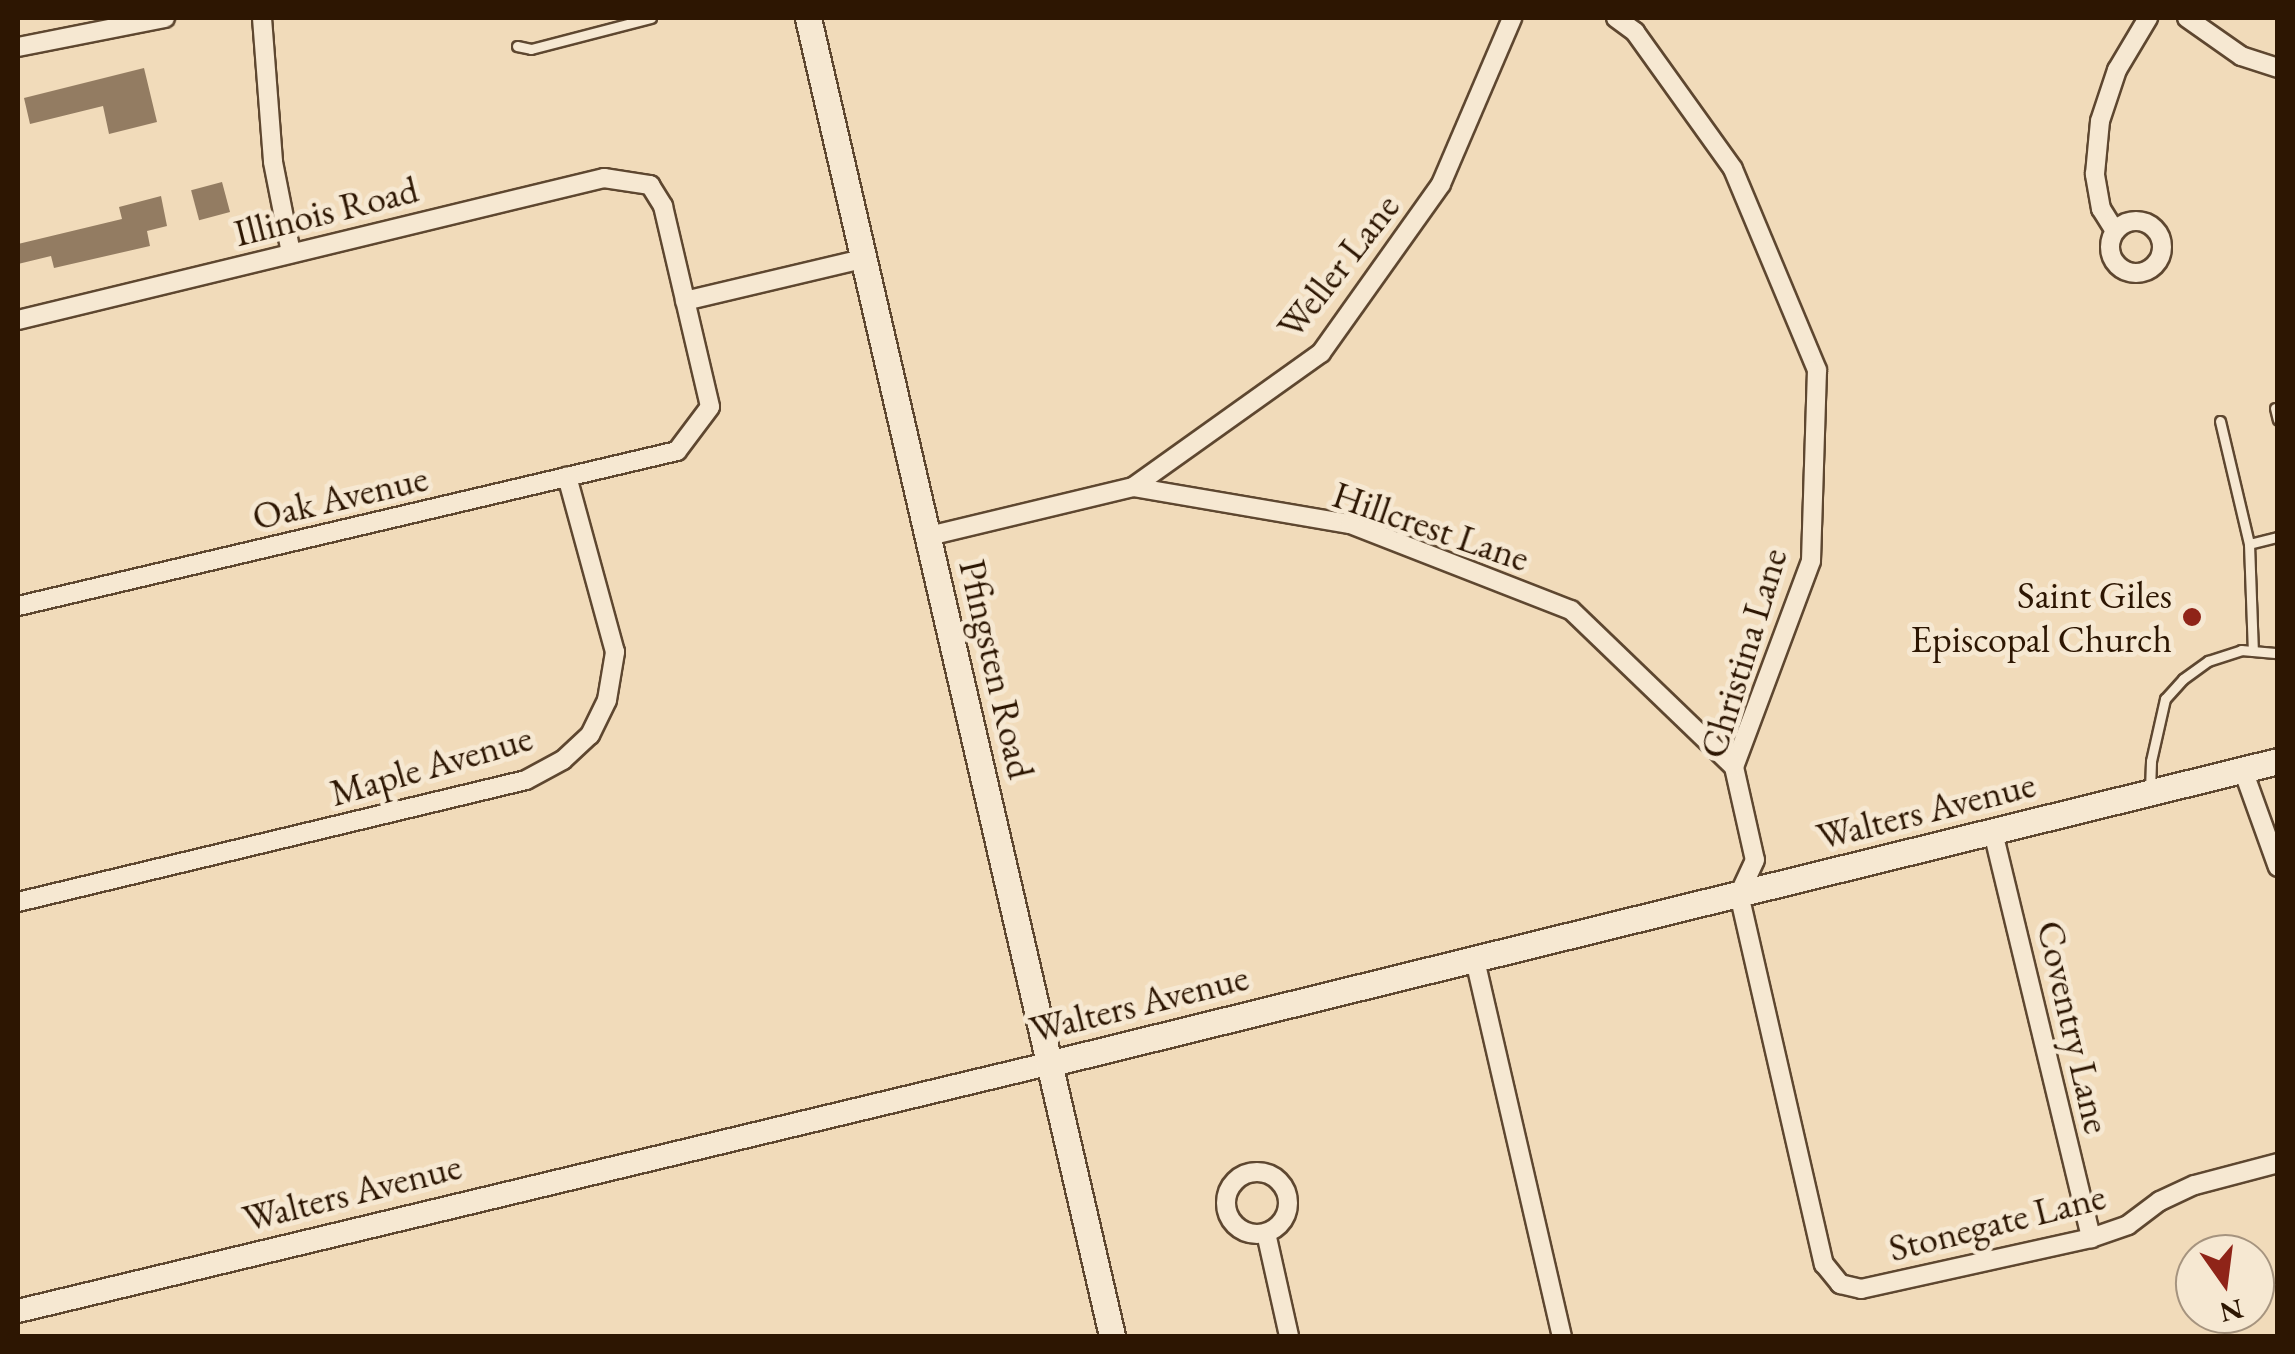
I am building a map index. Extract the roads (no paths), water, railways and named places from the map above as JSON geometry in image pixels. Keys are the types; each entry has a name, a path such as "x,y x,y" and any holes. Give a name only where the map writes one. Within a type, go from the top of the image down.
{"main road":[{"name":"Pfingsten Road","path":"808,18 1112,1336"},
{"name":"Walters Avenue","path":"1048,1064 2278,761"}],"street":[{"path":"18,48 165,18"},
{"path":"262,18 273,162 291,253"},
{"name":"Weller Lane","path":"1133,487 1321,353 1441,184 1512,18"},
{"name":"Christina Lane","path":"1616,18 1634,32 1734,169 1817,370 1811,560 1734,767 1755,860 1739,894 1824,1264 1840,1284"},
{"path":"2115,231 2101,209 2095,174 2100,121 2117,70 2148,18"},
{"path":"2187,18 2242,56 2278,68"},
{"name":"Illinois Road","path":"18,320 604,178 650,185 663,206 685,301"},
{"path":"685,301 863,259"},
{"name":"Oak Avenue","path":"18,606 677,451 710,406 685,301"},
{"name":"Maple Avenue","path":"18,902 526,780 563,760 590,736 606,700 614,652 567,476"},
{"name":"Hillcrest Lane","path":"929,536 1133,487 1350,524 1571,610 1734,767"},
{"path":"2243,770 2278,867"},
{"name":"Coventry Lane","path":"1993,832 2091,1238"},
{"path":"1475,960 1562,1336"},
{"name":"Walters Avenue","path":"18,1311 1048,1064"},
{"name":"Stonegate Lane","path":"1840,1284 1861,1288 2091,1238 2128,1225 2160,1201 2195,1185 2278,1164"},
{"path":"1266,1233 1289,1336"}],"lane":[{"path":"517,46 530,49 652,18"},
{"path":"2220,421 2248,544 2252,650"},
{"path":"2248,544 2278,537"},
{"path":"2150,793 2152,761 2165,699 2208,661 2252,650 2278,654"}],"place":[{"name":"Saint Giles Episcopal Church","path":"2192,617"}]}
